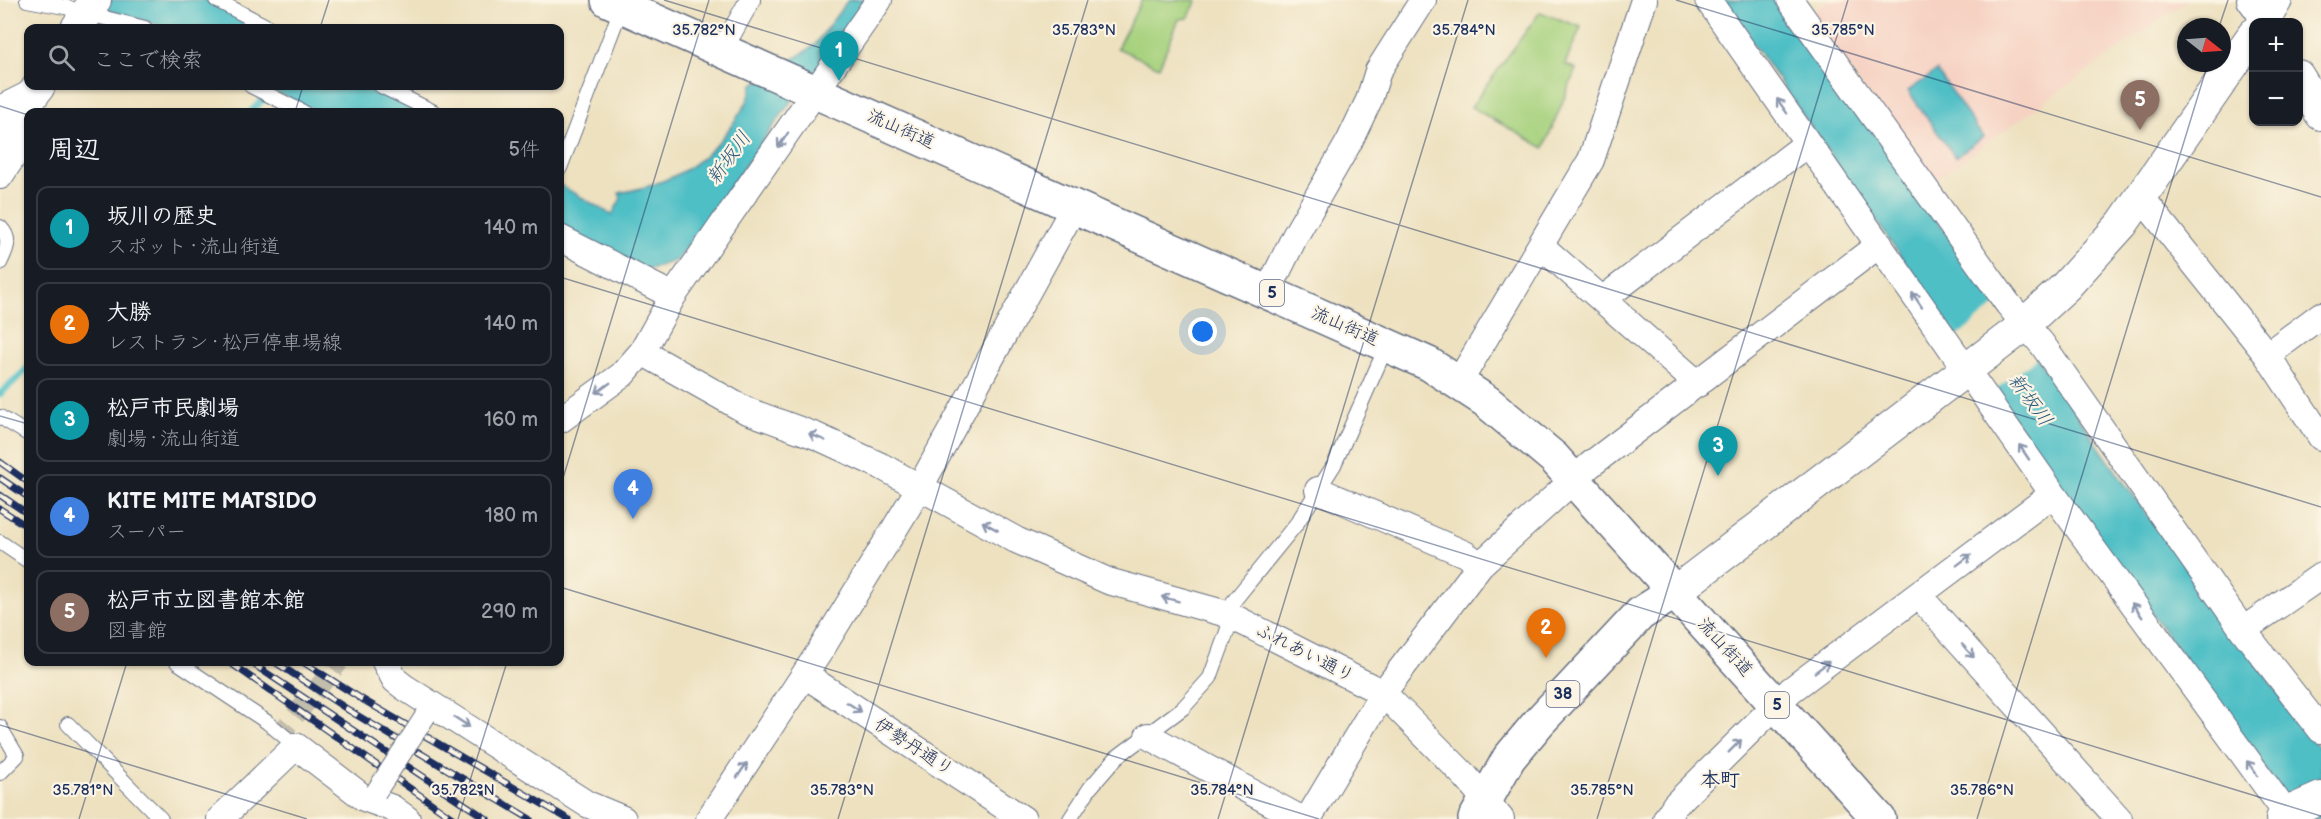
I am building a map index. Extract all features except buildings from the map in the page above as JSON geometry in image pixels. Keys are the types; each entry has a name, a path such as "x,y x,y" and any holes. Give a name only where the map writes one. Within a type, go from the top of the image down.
{"main road":[{"name":"流山街道","path":"615,3 1268,291 1387,345 1459,382 1527,433 1574,479 1879,819"},
{"name":"38","path":"1491,815 1509,758 1589,666 1640,614 1676,591"}],"street":[{"path":"722,50 750,0"},
{"path":"564,417 622,375 642,352 673,296 811,89 879,0"},
{"path":"1268,291 1295,236 1349,142 1369,100 1378,71 1423,0"},
{"path":"1459,382 1592,160 1644,0"},
{"path":"1708,0 2053,494 2296,812"},
{"path":"1800,4 2008,304 2021,328 2042,344 2243,630 2321,730"},
{"path":"1676,591 2021,328 2065,287 2142,198 2262,17"},
{"path":"2303,84 2321,114"},
{"path":"0,109 35,97"},
{"path":"0,141 24,111"},
{"path":"0,176 24,140"},
{"path":"1603,299 1808,143"},
{"path":"2142,198 2266,355 2321,437"},
{"path":"709,819 805,675 920,487 1074,207"},
{"path":"564,240 673,296"},
{"path":"1308,819 1383,693 1480,565 1574,479 1880,244"},
{"path":"1540,246 1698,384"},
{"path":"2266,355 2321,315"},
{"name":"ふれあい通り","path":"642,352 745,410 816,436 920,487 1016,540 1108,581 1227,614 1383,693 1466,777 1491,815"},
{"path":"1318,490 1465,554 1480,565"},
{"path":"1677,814 1791,690 2053,494"},
{"path":"2243,630 2321,576"},
{"path":"1918,595 2119,819"},
{"path":"387,666 395,680 404,687 587,804 623,819"},
{"name":"伊勢丹通り","path":"805,675 1023,819"},
{"path":"373,804 426,715"},
{"path":"1148,736 1301,819"},
{"path":"220,819 296,746 373,804 407,819"}],"lane":[{"path":"27,0 87,12 130,24"},
{"path":"216,0 262,24"},
{"path":"564,156 615,3"},
{"path":"389,90 426,108"},
{"path":"262,92 295,108"},
{"path":"0,226 6,232 9,246 0,262"},
{"path":"1070,819 1090,788 1117,757 1183,708 1210,678 1228,629 1227,614 1245,583 1297,523 1334,465 1387,345"},
{"path":"0,417 24,432"},
{"path":"0,542 24,558"},
{"path":"183,666 267,722 296,746"},
{"path":"68,724 161,819"},
{"path":"0,727 17,756 0,772"}],"shaded area":[{"path":"1829,0 2187,0 1931,183 1814,19 1815,10"}],"green space":[{"path":"1142,0 1197,0 1188,18 1179,19 1159,67 1117,48"},
{"path":"1540,12 1581,27 1565,64 1576,69 1544,148 1471,107"}],"water":[{"path":"75,0 206,0 250,24 155,24"},
{"name":"新坂川","path":"848,0 872,0 798,92 677,260 641,272 564,232 564,187 612,215 621,198 619,193 670,178 698,161 723,137 734,122 746,104 752,85 814,46"},
{"name":"新坂川","path":"1723,0 1778,0 2035,355 2122,480 2321,751 2321,819 2308,819 2283,794 2093,533"},
{"path":"1937,71 1983,137 1955,157 1908,91"},
{"path":"271,90 375,90 412,108 310,108"}],"pier":[{"path":"1996,305 2038,357 1991,393 1953,340"}],"waterway":[{"path":"255,108 272,90"},
{"path":"0,394 24,372"}],"tunnel":[{"path":"276,739 336,666"}],"railway":[{"path":"0,462 24,479"},
{"path":"0,478 24,494"},
{"path":"0,495 24,511"},
{"path":"0,509 24,524"},
{"path":"235,666 454,819"},
{"path":"256,666 487,819"},
{"path":"281,666 350,711 530,819"},
{"path":"309,666 568,819"}],"place":[{"name":"坂川の歴史","path":"839,81"},
{"name":"松戸市立図書館本館","path":"2140,130"},
{"name":"松戸市民劇場","path":"1718,476"},
{"name":"KITE MITE MATSIDO","path":"633,519"},
{"name":"大勝","path":"1546,658"}],"district":[{"name":"本町","path":"1720,780"}]}
